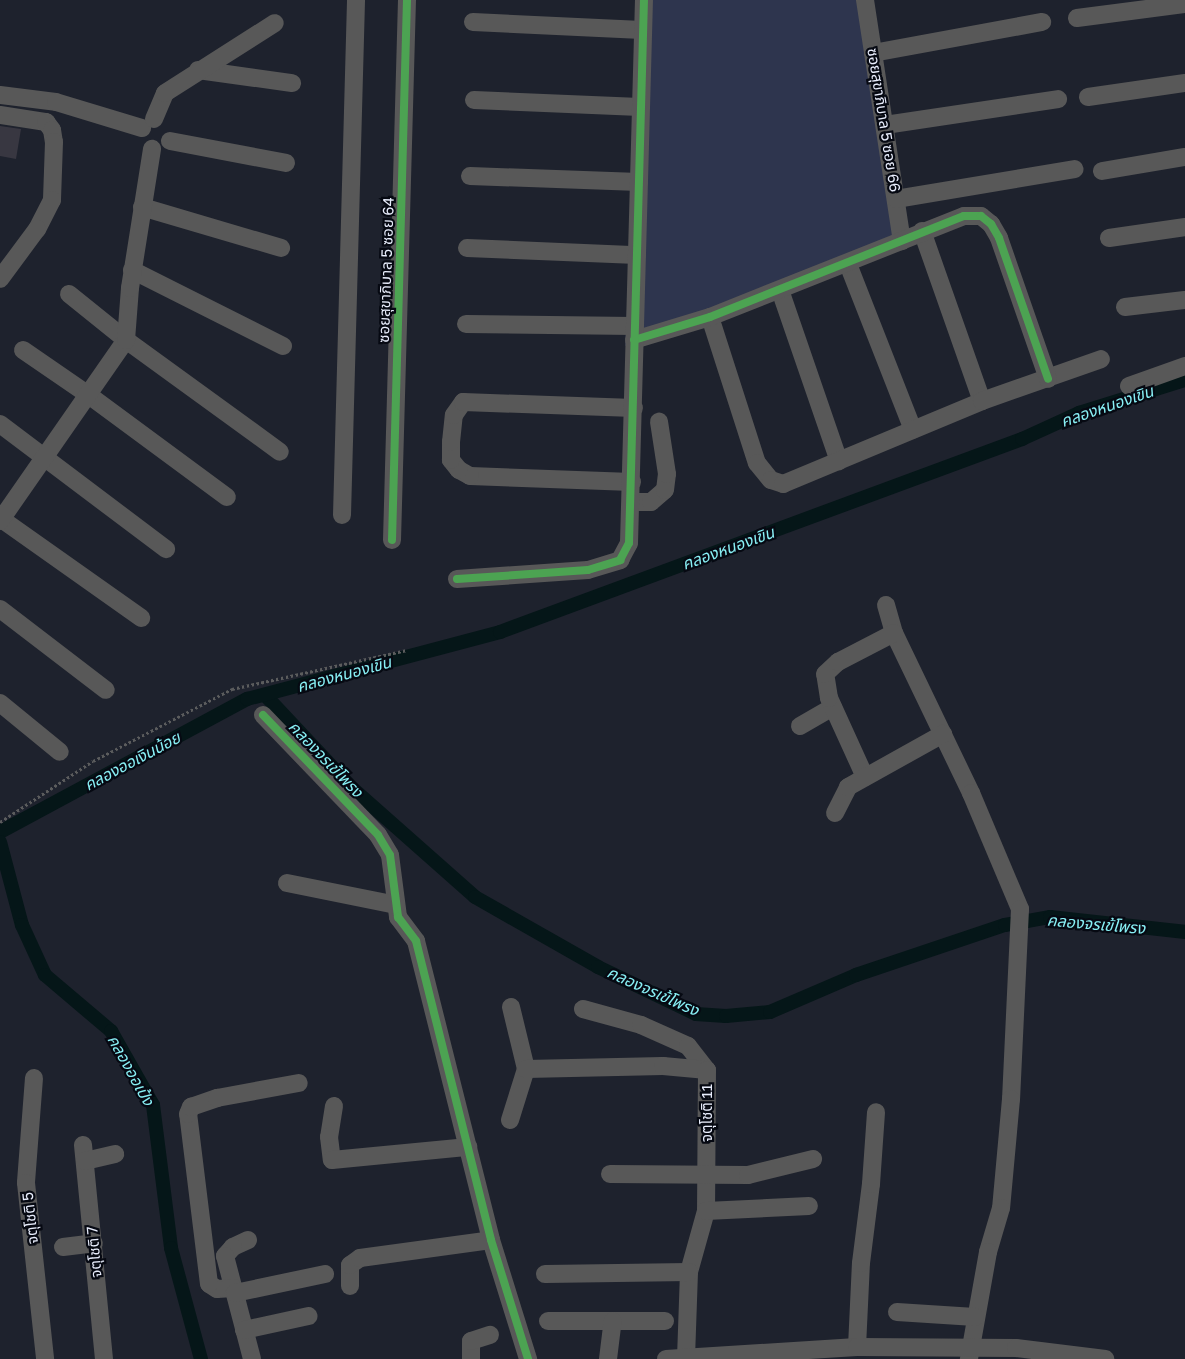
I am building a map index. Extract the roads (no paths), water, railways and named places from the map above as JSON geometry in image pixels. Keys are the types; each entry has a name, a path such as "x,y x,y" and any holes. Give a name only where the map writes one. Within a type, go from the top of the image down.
{"street":[{"path":"342,515 356,0"},
{"name":"ซอยสุขาภิบาล 5 ซอย 64","path":"392,540 407,0"},
{"path":"457,579 588,570 620,560 629,543 644,0"},
{"name":"ซอยสุขาภิบาล 5 ซอย 66","path":"865,0 902,241"},
{"path":"1077,18 1185,4"},
{"path":"473,22 642,30"},
{"path":"873,52 1042,22"},
{"path":"170,141 163,148 152,149 141,139 165,93 198,70 275,23"},
{"path":"198,70 292,83"},
{"path":"1088,97 1185,83"},
{"path":"0,95 56,102 148,124 168,126 170,141"},
{"path":"885,125 1058,99"},
{"path":"474,100 640,107"},
{"path":"0,115 46,122 52,130 54,142 52,200 37,229 0,279"},
{"path":"170,141 286,163"},
{"path":"141,618 1,519 90,396 126,340 132,270 152,149"},
{"path":"1102,171 1185,157"},
{"path":"896,199 1075,168"},
{"path":"470,176 638,182"},
{"path":"142,207 281,248"},
{"path":"466,324 634,333 710,317 848,264 922,231 964,216 981,216 991,224 999,238 1048,379"},
{"path":"1110,238 1185,227"},
{"path":"922,231 982,401"},
{"path":"467,248 637,255"},
{"path":"848,264 913,430"},
{"path":"132,270 283,346"},
{"path":"780,290 839,461"},
{"path":"69,294 126,340 280,452"},
{"path":"1125,308 1185,300"},
{"path":"710,317 763,473 771,480 783,484 982,401 1101,359"},
{"path":"23,350 90,396 227,497"},
{"path":"1129,386 1185,366"},
{"path":"632,482 470,476 459,470 451,460 450,442 454,415 463,402 634,408"},
{"path":"631,502 651,502 665,490 667,474 659,422"},
{"path":"0,424 166,548"},
{"path":"886,605 894,633 943,734 1020,909 1021,935 1001,1208 988,1252 969,1354"},
{"path":"0,609 106,690"},
{"path":"865,777 834,708 825,683 828,669 894,633"},
{"path":"0,703 60,752"},
{"path":"800,726 834,708"},
{"path":"263,715 378,835 390,855 398,917 416,941 491,1240 528,1359"},
{"path":"835,813 848,787 943,734"},
{"path":"287,883 396,905"},
{"path":"510,1120 526,1069 511,1007"},
{"path":"583,1009 641,1025 688,1046 707,1070"},
{"name":"จตุโชติ 11","path":"526,1069 663,1066 707,1070 706,1211 689,1272 686,1358"},
{"name":"จตุโชติ 5","path":"34,1078 26,1183 45,1359"},
{"path":"299,1083 217,1098 192,1107 188,1114 209,1284 217,1289 234,1291 325,1274"},
{"path":"334,1106 329,1137 332,1160 468,1148"},
{"path":"857,1346 861,1263 871,1184 876,1112"},
{"name":"จตุโชติ 7","path":"104,1359 84,1153 115,1154"},
{"path":"610,1174 707,1173 756,1175 813,1159"},
{"path":"706,1211 810,1206"},
{"path":"248,1240 232,1247 225,1256 252,1359"},
{"path":"350,1286 350,1265 360,1258 491,1240"},
{"path":"63,1247 94,1243"},
{"path":"545,1274 689,1272"},
{"path":"897,1312 975,1317"},
{"path":"244,1330 309,1316"},
{"path":"548,1321 665,1321"},
{"path":"608,1359 613,1321"},
{"path":"471,1359 471,1342 490,1335"},
{"path":"666,1359 857,1346 969,1354 1016,1348 1105,1359"}],"waterway":[{"name":"คลองหนองเขิน","path":"0,832 247,699 500,632 1022,439 1079,413 1185,380"},
{"name":"คลองจรเข้โพรง","path":"265,695 352,788 475,897 598,967 696,1014 726,1016 770,1012 856,975 1005,925 1050,917 1185,932"},
{"name":"คลองออเป้ง","path":"0,842 22,925 45,975 111,1031 153,1105 171,1248 201,1359"}],"water label":[{"name":"คลองออเงินน้อย","path":"132,761"}]}
